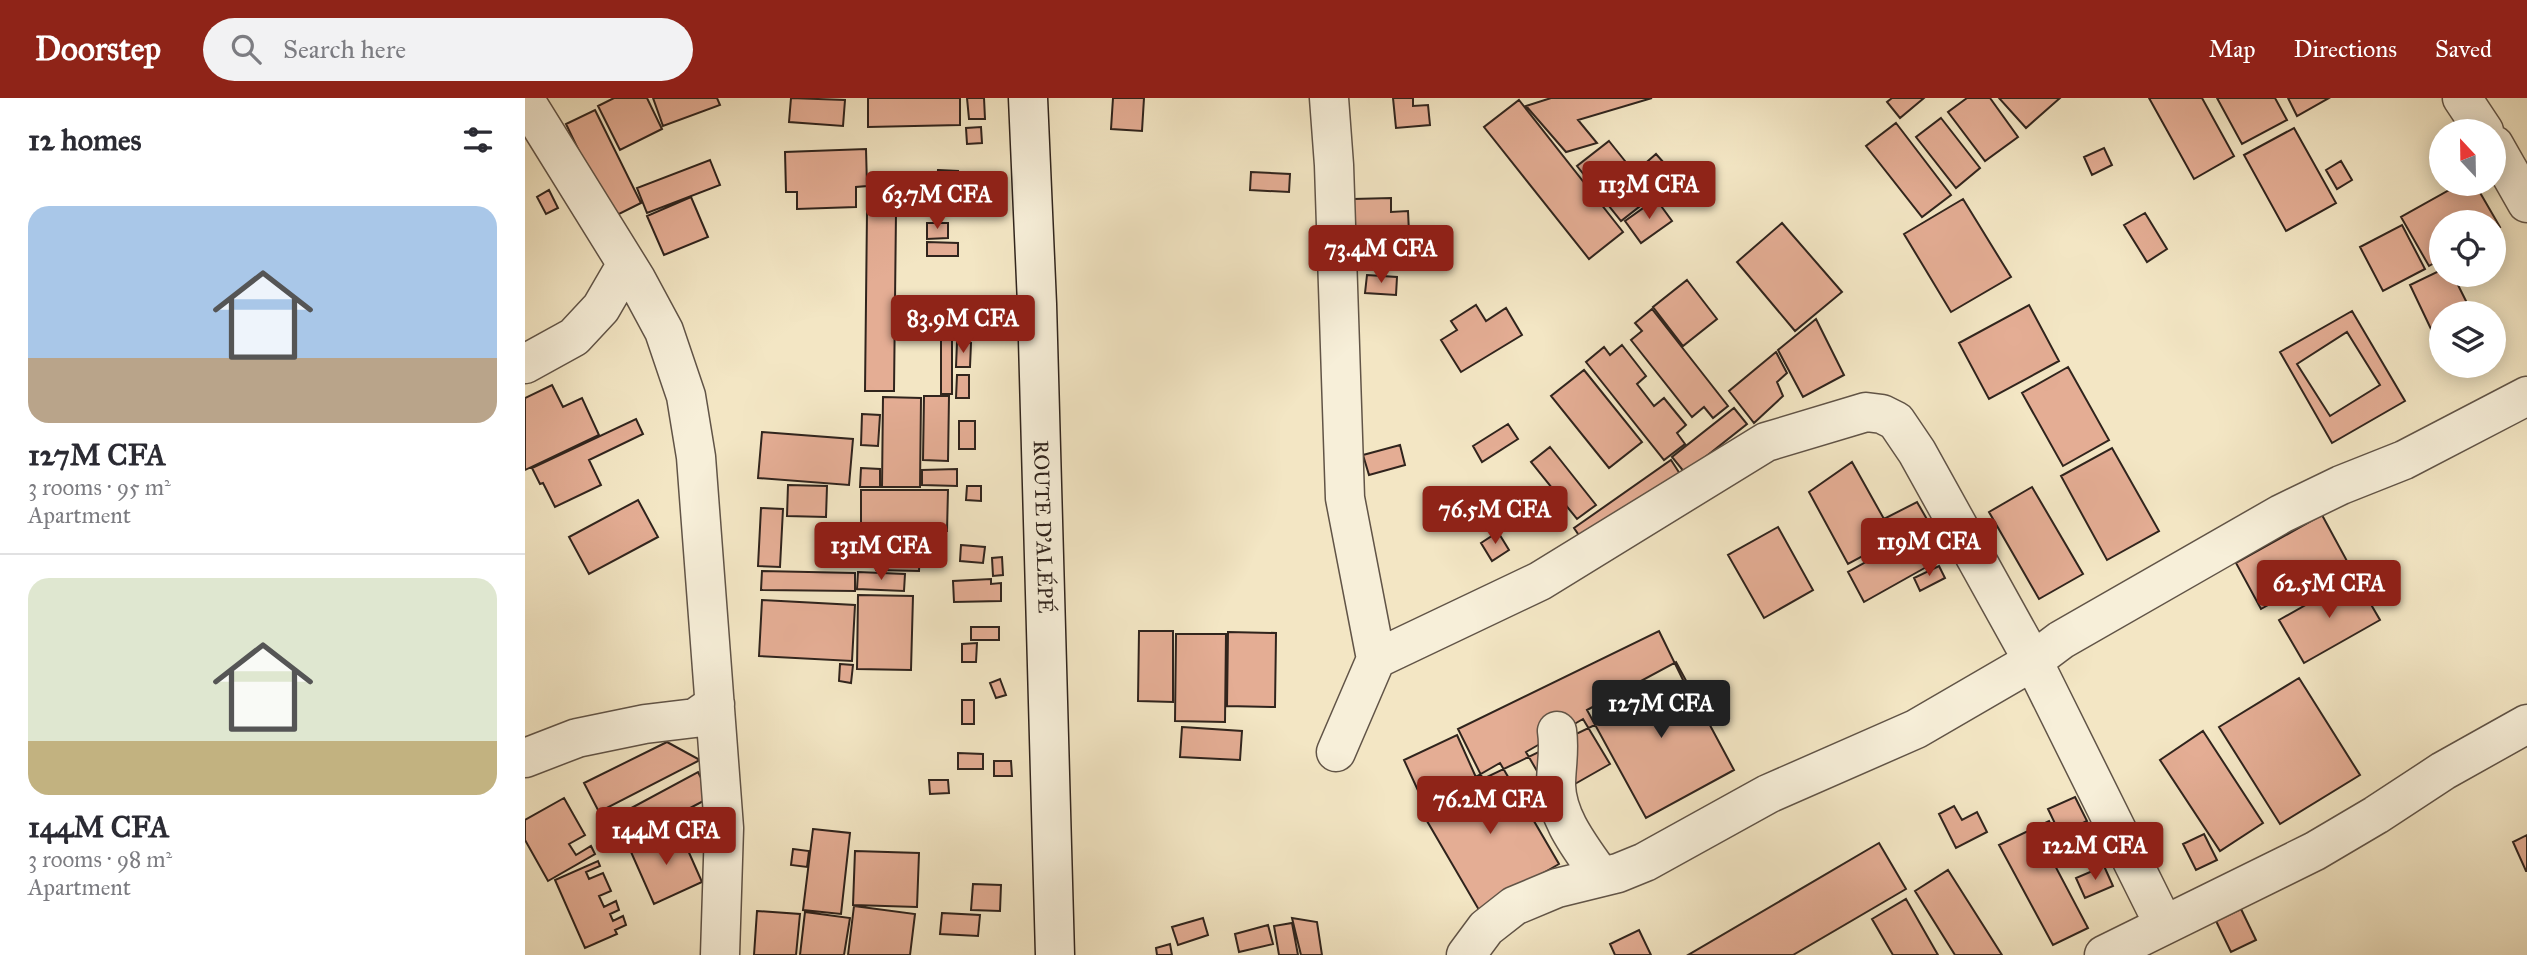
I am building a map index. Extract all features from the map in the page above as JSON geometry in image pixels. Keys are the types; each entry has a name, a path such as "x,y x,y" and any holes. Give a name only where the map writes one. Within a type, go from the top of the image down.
{"street":[{"name":"ROUTE D'ALÉPÉ","path":"1028,98 1037,304 1055,955"},
{"path":"1329,98 1334,165 1345,498 1376,659 1336,752"},
{"path":"2462,98 2476,119"},
{"path":"525,100 664,331 686,396 696,457 724,828 720,955"},
{"path":"2506,166 2527,203"},
{"path":"525,364 574,337 601,308 626,265"},
{"path":"1466,955 1486,928 1514,906 1557,888 1645,862 1768,794 1916,729 2033,661 2061,640 2281,514 2341,485 2404,460 2527,396"},
{"path":"1376,659 1540,581 1766,442 1866,412 1882,414 1896,421 1917,452 2033,661 2164,925"},
{"path":"525,758 577,738 695,718 715,704"},
{"path":"2104,955 2315,851 2377,815 2443,771 2527,724"},
{"path":"1557,731 1560,748 1556,785 1559,805 1578,843 1601,877"}],"building":[{"path":"614,98 647,98 662,129 620,150 598,106"},
{"path":"653,98 717,98 720,105 663,126"},
{"path":"791,98 845,100 843,126 789,122"},
{"path":"868,98 960,98 960,125 868,127"},
{"path":"967,98 984,98 985,119 969,119"},
{"path":"1113,98 1144,98 1142,131 1111,129"},
{"path":"1393,98 1413,98 1413,106 1428,105 1430,125 1396,128"},
{"path":"1551,98 1652,98 1578,120 1597,143 1566,152 1526,106"},
{"path":"1892,98 1924,98 1900,118 1887,102"},
{"path":"1967,98 1990,98 2018,137 1985,161 1948,112"},
{"path":"1999,98 2060,98 2026,128"},
{"path":"2149,98 2202,98 2234,156 2194,179"},
{"path":"2217,98 2275,98 2287,120 2242,144"},
{"path":"2288,98 2329,98 2297,116"},
{"path":"1519,100 1623,232 1589,259 1484,127"},
{"path":"595,110 641,203 611,218 566,124"},
{"path":"1941,118 1980,168 1956,188 1916,137"},
{"path":"1896,123 1951,195 1922,217 1866,146"},
{"path":"981,127 982,143 967,144 966,128"},
{"path":"2294,128 2336,203 2286,231 2244,155"},
{"path":"1609,141 1653,196 1621,221 1577,166"},
{"path":"2104,148 2112,165 2092,175 2084,157"},
{"path":"866,149 867,186 856,187 856,207 797,209 797,192 786,192 785,152"},
{"path":"1656,154 1687,189 1673,202 1641,167"},
{"path":"710,160 720,185 647,213 637,188"},
{"path":"2341,161 2352,180 2337,189 2326,170"},
{"path":"938,170 958,171 957,201 936,200"},
{"path":"1251,172 1290,174 1289,192 1250,190"},
{"path":"549,190 558,208 546,214 537,197"},
{"path":"964,196 986,197 986,212 963,212"},
{"path":"2439,196 2482,196 2490,210 2429,210 2429,266 2401,217"},
{"path":"691,197 708,237 664,255 647,216"},
{"path":"1391,198 1391,212 1408,211 1409,233 1353,234 1353,199"},
{"path":"1656,199 1672,221 1641,243 1625,221"},
{"path":"1963,199 2011,277 1951,312 1904,234"},
{"path":"867,212 896,212 894,391 865,391"},
{"path":"2145,213 2167,249 2147,262 2124,225"},
{"path":"927,223 948,223 948,238 927,239"},
{"path":"1782,223 1842,292 1795,331 1737,262"},
{"path":"2402,225 2425,269 2383,291 2360,247"},
{"path":"927,242 958,243 958,256 927,256"},
{"path":"1367,275 1397,277 1396,295 1365,293"},
{"path":"2429,276 2429,287 2459,287 2466,301 2429,301 2429,325 2410,285"},
{"path":"1687,280 1717,319 1683,346 1653,307"},
{"path":"1476,305 1486,321 1506,308 1522,335 1461,372 1441,340 1457,330 1451,321"},
{"path":"2029,305 2059,361 1989,399 1959,343"},
{"path":"1652,309 1728,406 1713,418 1704,407 1692,417 1631,340 1642,331 1635,323"},
{"path":"2352,311 2405,401 2332,443 2280,352","holes":["2347,332 2380,385 2330,416 2297,364"]},
{"path":"941,313 952,313 952,394 941,394"},
{"path":"1816,319 1844,375 1803,397 1778,350"},
{"path":"957,342 971,343 970,367 956,367"},
{"path":"1622,345 1646,376 1637,384 1654,406 1664,398 1686,425 1677,433 1685,444 1664,460 1586,362 1604,347 1610,355"},
{"path":"1776,352 1787,373 1777,382 1783,396 1754,423 1729,391"},
{"path":"2068,367 2109,440 2063,466 2022,393"},
{"path":"1584,370 1642,442 1609,468 1551,396"},
{"path":"957,375 969,375 969,398 956,398"},
{"path":"552,385 563,407 582,398 599,435 525,470 525,398"},
{"path":"924,396 949,396 948,461 923,460"},
{"path":"883,397 921,398 920,487 882,487"},
{"path":"1734,408 1747,424 1685,473 1672,457"},
{"path":"862,414 880,415 878,446 861,445"},
{"path":"636,419 643,434 589,460 601,485 555,507 532,468"},
{"path":"959,421 975,421 975,449 959,449"},
{"path":"1508,424 1518,439 1482,462 1473,446"},
{"path":"762,432 853,439 849,485 758,478"},
{"path":"1400,445 1405,465 1369,475 1363,455"},
{"path":"1550,447 1596,505 1577,519 1531,462"},
{"path":"2112,448 2159,531 2107,560 2061,476"},
{"path":"1671,460 1682,477 1585,544 1574,528"},
{"path":"1852,462 1884,519 1917,502 1928,521 1848,564 1809,492"},
{"path":"861,468 880,469 880,487 860,487"},
{"path":"957,469 957,486 922,485 922,470"},
{"path":"788,485 827,486 826,517 787,516"},
{"path":"967,486 981,486 981,501 966,500"},
{"path":"2032,487 2083,574 2039,599 1989,512"},
{"path":"861,490 948,490 947,531 861,530"},
{"path":"638,500 658,537 589,574 569,537"},
{"path":"761,508 783,509 780,567 758,566"},
{"path":"2322,515 2347,561 2261,609 2236,563"},
{"path":"1778,527 1813,590 1764,618 1728,555"},
{"path":"1929,527 1946,556 1864,602 1848,572"},
{"path":"1498,532 1509,550 1492,561 1481,543"},
{"path":"961,545 985,547 983,563 960,561"},
{"path":"876,550 920,551 919,571 876,570"},
{"path":"1002,557 1003,575 993,576 992,558"},
{"path":"1939,566 1945,578 1920,591 1914,578"},
{"path":"762,571 855,573 855,591 761,590"},
{"path":"858,572 905,574 904,591 857,589"},
{"path":"2355,577 2380,620 2304,663 2279,620"},
{"path":"991,579 991,584 1001,583 1001,601 954,602 953,581"},
{"path":"858,595 913,596 911,670 857,669"},
{"path":"762,600 855,605 852,661 759,656"},
{"path":"971,627 999,627 999,640 971,640"},
{"path":"1139,631 1173,631 1173,702 1138,701"},
{"path":"1659,631 1684,682 1483,779 1458,729"},
{"path":"1228,632 1276,633 1275,707 1227,706"},
{"path":"1176,634 1226,634 1225,722 1175,721"},
{"path":"977,643 976,662 962,662 962,644"},
{"path":"1676,662 1734,770 1646,818 1587,710"},
{"path":"840,664 853,665 851,683 839,681"},
{"path":"2299,678 2360,775 2280,824 2219,727"},
{"path":"1000,679 1006,695 996,698 990,683"},
{"path":"962,700 974,700 974,724 962,724"},
{"path":"1583,719 1610,764 1552,797 1526,752"},
{"path":"1182,727 1242,731 1240,760 1180,757"},
{"path":"2203,731 2263,823 2220,851 2160,760"},
{"path":"1457,735 1479,784 1426,808 1404,760"},
{"path":"667,742 700,760 599,812 584,783"},
{"path":"958,753 983,754 983,769 958,769"},
{"path":"994,761 1011,761 1012,776 994,776"},
{"path":"1500,763 1559,864 1479,910 1420,809"},
{"path":"698,772 711,797 622,844 609,820"},
{"path":"929,780 948,780 949,793 930,794"},
{"path":"2075,797 2087,821 2060,834 2048,809"},
{"path":"564,798 585,835 569,844 576,855 591,846 595,854 548,881 525,840 525,820"},
{"path":"1954,806 1962,820 1977,812 1987,832 1956,848 1939,814"},
{"path":"2049,821 2056,836 2043,843 2088,928 2053,945 1999,845"},
{"path":"813,829 850,833 841,914 803,910"},
{"path":"679,830 702,882 654,904 631,852"},
{"path":"2204,834 2217,860 2196,870 2183,844"},
{"path":"2527,835 2527,871 2526,871 2513,842"},
{"path":"1879,843 1906,889 1793,955 1688,955"},
{"path":"793,849 809,851 807,867 791,865"},
{"path":"855,851 919,853 917,907 853,905"},
{"path":"598,861 600,866 586,872 589,879 603,873 611,891 599,896 604,907 616,901 619,910 610,914 613,921 623,916 626,925 615,930 617,934 585,948 555,880"},
{"path":"2104,866 2113,886 2085,898 2076,878"},
{"path":"1948,870 2002,955 1955,955 1915,891"},
{"path":"973,884 1001,885 1000,911 971,910"},
{"path":"1906,899 1938,955 1893,955 1872,919"},
{"path":"854,906 915,914 910,955 848,955"},
{"path":"2241,909 2256,940 2231,952 2216,921"},
{"path":"757,911 800,914 796,955 754,955"},
{"path":"805,912 850,918 844,955 800,955"},
{"path":"942,913 980,915 978,936 940,934"},
{"path":"1203,918 1208,935 1178,945 1172,927"},
{"path":"1292,918 1317,922 1322,955 1301,955"},
{"path":"1292,923 1298,955 1279,955 1274,926"},
{"path":"1268,925 1273,944 1239,952 1235,934"},
{"path":"1639,930 1651,955 1615,955 1610,944"},
{"path":"1170,944 1172,955 1157,955 1156,948"}]}
